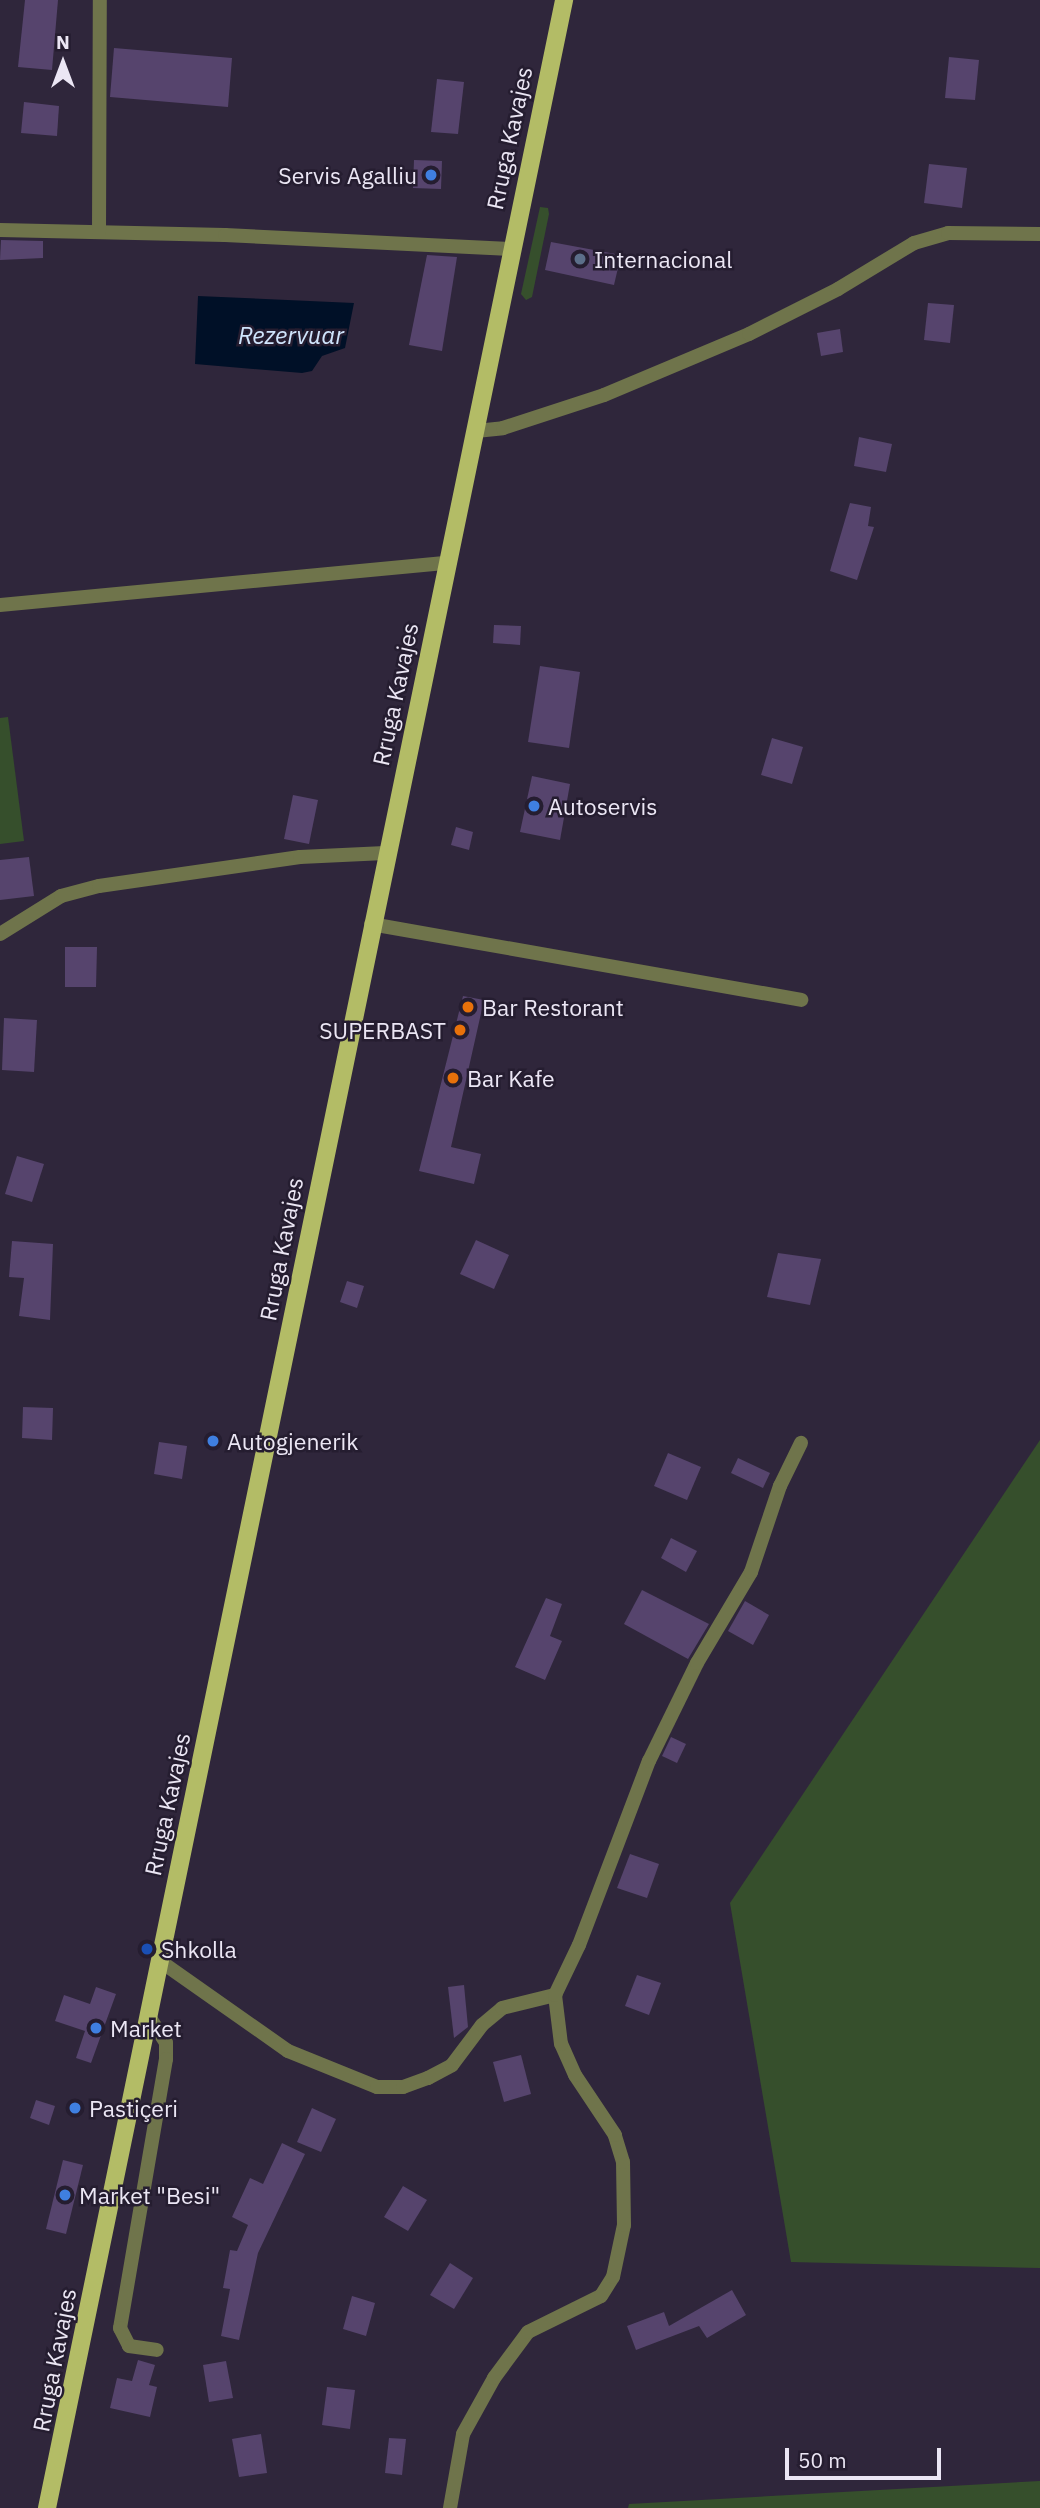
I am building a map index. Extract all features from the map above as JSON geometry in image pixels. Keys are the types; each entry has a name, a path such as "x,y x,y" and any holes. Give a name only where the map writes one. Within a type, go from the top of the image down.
{"main road":[{"name":"Rruga Kavajes","path":"47,2508 385,853 476,431 511,249 564,0"}],"street":[{"path":"99,232 100,0"},
{"path":"0,230 511,249"},
{"path":"476,431 503,428 604,395 749,334 838,289 914,243 948,233 1040,234"},
{"path":"0,605 447,563"},
{"path":"0,934 61,896 99,886 300,856 385,853"},
{"path":"371,924 801,1000"},
{"path":"450,2508 463,2434 494,2378 527,2332 601,2296 613,2277 624,2225 623,2162 615,2135 575,2075 561,2044 555,1995 579,1945 649,1760 697,1663 751,1572 780,1486 801,1443"},
{"path":"160,1961 288,2051 377,2087 403,2087 428,2078 452,2065 482,2025 502,2008 555,1995"},
{"path":"148,2015 166,2043 166,2059 120,2328 129,2346 157,2350"}],"green space":[{"path":"540,207 548,208 549,214 532,297 526,300 521,294"},
{"path":"8,717 24,841 0,844 0,718"},
{"path":"1040,1440 1040,2268 791,2262 730,1903"},
{"path":"1040,2481 1040,2508 628,2508 629,2504"}],"water":[{"name":"Rezervuar","path":"198,296 354,303 345,348 322,356 312,371 302,373 195,364"}],"building":[{"path":"25,0 58,0 52,70 18,67"},
{"path":"114,48 232,58 228,107 110,97"},
{"path":"949,57 979,60 975,100 945,98"},
{"path":"437,79 464,82 458,134 431,132"},
{"path":"24,102 59,106 57,136 21,133"},
{"path":"414,160 442,161 441,189 413,188"},
{"path":"929,164 967,168 962,208 924,203"},
{"path":"1,240 43,241 43,258 0,260"},
{"path":"551,242 621,255 614,285 545,270"},
{"path":"427,255 457,257 442,351 409,345"},
{"path":"928,303 954,305 950,343 924,340"},
{"path":"840,329 843,352 821,356 817,333"},
{"path":"859,437 892,444 886,472 854,466"},
{"path":"850,503 871,507 868,526 874,527 857,580 830,571"},
{"path":"494,625 521,626 520,645 493,643"},
{"path":"540,666 580,672 569,748 528,742"},
{"path":"772,738 803,747 792,784 761,775"},
{"path":"532,776 570,784 560,840 520,832"},
{"path":"293,795 318,800 309,844 284,839"},
{"path":"456,827 473,832 469,850 451,845"},
{"path":"29,857 34,896 0,900 0,860"},
{"path":"65,947 97,947 96,987 65,987"},
{"path":"463,996 484,1000 451,1147 481,1154 474,1184 419,1171"},
{"path":"4,1018 37,1020 34,1072 2,1070"},
{"path":"17,1156 44,1164 32,1202 5,1194"},
{"path":"476,1240 509,1255 494,1289 460,1274"},
{"path":"12,1241 53,1244 50,1320 19,1316 24,1278 9,1277"},
{"path":"778,1253 821,1259 810,1305 767,1297"},
{"path":"347,1281 364,1286 357,1308 340,1302"},
{"path":"23,1407 53,1408 52,1440 22,1438"},
{"path":"159,1442 187,1446 182,1479 154,1474"},
{"path":"668,1453 701,1467 687,1500 654,1486"},
{"path":"738,1458 770,1473 763,1488 731,1473"},
{"path":"671,1538 697,1551 686,1572 661,1558"},
{"path":"642,1590 709,1624 688,1659 624,1624"},
{"path":"546,1598 562,1604 550,1636 562,1641 545,1680 515,1667"},
{"path":"745,1601 769,1615 753,1645 728,1631"},
{"path":"671,1737 686,1744 677,1763 662,1756"},
{"path":"630,1854 659,1864 647,1898 617,1888"},
{"path":"637,1975 661,1983 649,2015 625,2006"},
{"path":"464,1985 468,2027 454,2038 448,1987"},
{"path":"96,1987 116,1994 91,2063 76,2058 85,2031 55,2021 64,1995 90,2004"},
{"path":"521,2055 531,2094 504,2102 493,2062"},
{"path":"36,2100 55,2106 49,2125 30,2118"},
{"path":"312,2108 336,2119 321,2152 297,2142"},
{"path":"282,2143 305,2154 258,2253 239,2340 221,2336 230,2289 223,2288 230,2250 237,2251 248,2225 232,2217 250,2178 263,2184"},
{"path":"63,2160 83,2165 66,2234 46,2229"},
{"path":"403,2186 427,2200 408,2231 384,2217"},
{"path":"450,2263 473,2278 454,2309 430,2295"},
{"path":"732,2290 746,2315 707,2338 699,2326 636,2350 627,2326 664,2312 669,2326"},
{"path":"352,2296 375,2303 366,2336 343,2329"},
{"path":"138,2360 155,2365 149,2385 157,2387 150,2417 110,2408 117,2378 132,2381"},
{"path":"226,2361 233,2398 209,2402 203,2365"},
{"path":"327,2387 355,2390 350,2429 322,2425"},
{"path":"261,2434 267,2473 239,2477 232,2439"},
{"path":"389,2438 406,2439 402,2475 385,2473"}],"place":[{"name":"Servis Agalliu","path":"431,175"},
{"name":"Internacional","path":"580,259"},
{"name":"Autoservis","path":"534,806"},
{"name":"Bar Restorant","path":"468,1007"},
{"name":"SUPERBAST","path":"460,1030"},
{"name":"Bar Kafe","path":"453,1078"},
{"name":"Autogjenerik","path":"213,1441"},
{"name":"Shkolla","path":"147,1949"},
{"name":"Market","path":"96,2028"},
{"name":"Pastiçeri","path":"75,2108"},
{"name":"Market \"Besi\"","path":"65,2195"}]}
